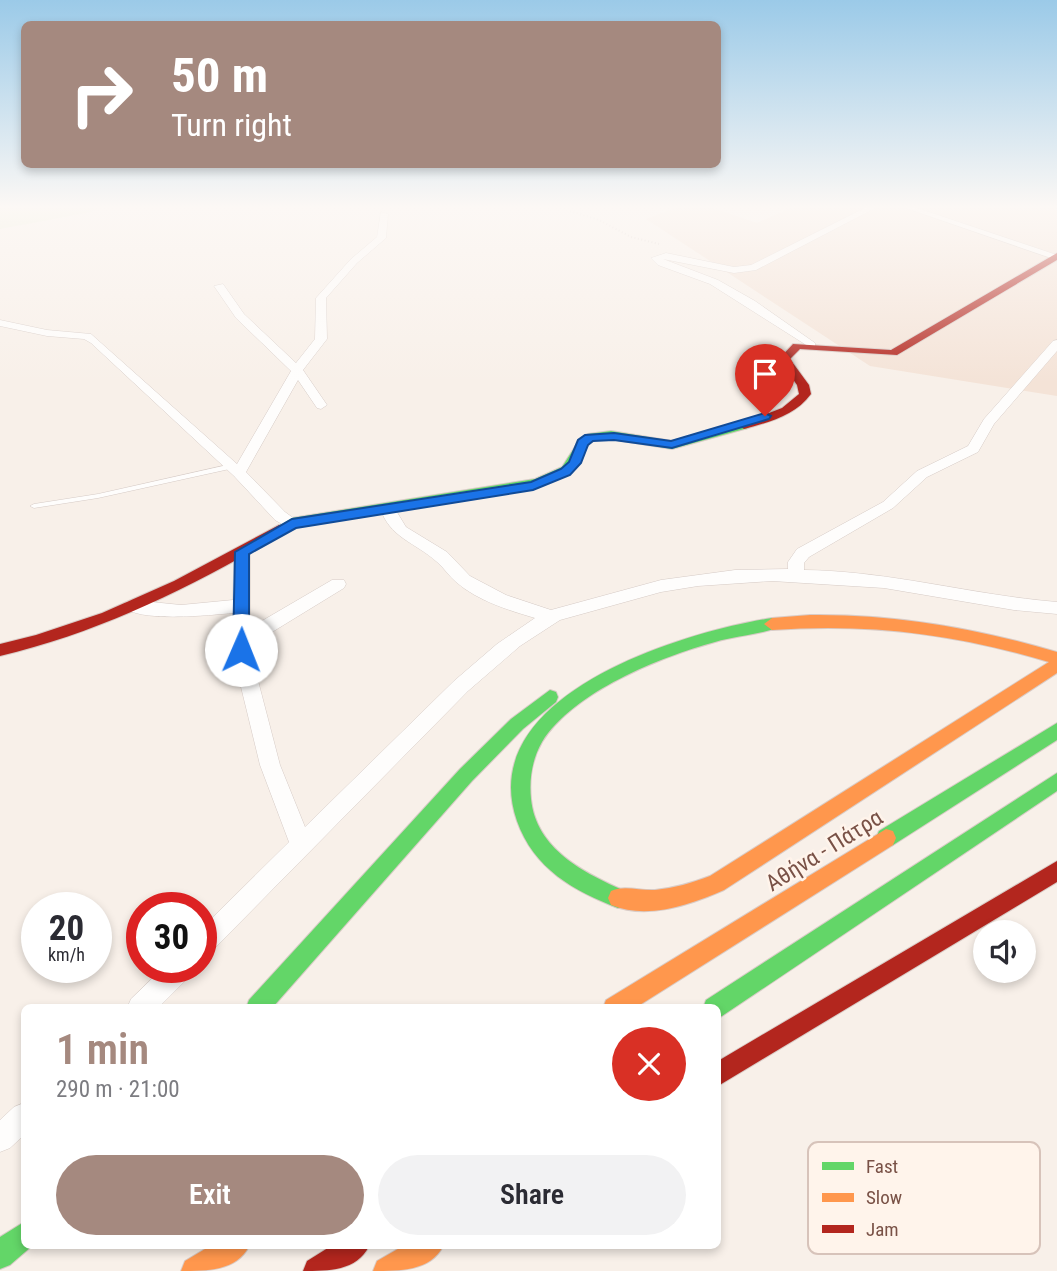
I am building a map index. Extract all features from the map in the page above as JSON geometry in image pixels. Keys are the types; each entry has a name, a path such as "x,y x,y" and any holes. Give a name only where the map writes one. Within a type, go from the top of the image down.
{"main road":[{"path":"0,650 31,644 132,606 242,552 292,523 533,485 552,479 575,463 582,443 590,437 660,444 684,443 784,410 800,402 806,394 803,385 785,364 785,356 797,346 892,353 1044,264"},
{"path":"261,1004 492,748 563,688 634,648 687,628 730,617 828,606 889,608 953,617 1057,645"},
{"path":"804,620 878,620 977,634 1054,665 762,854 688,895 661,902 631,902 602,895 576,882 553,864 536,842 525,818 520,793 522,769 529,747 541,728 558,713 615,675 676,647 707,637 749,627 804,620"},
{"name":"Αθήνα - Πάτρα","path":"620,1004 1057,730"},
{"path":"720,1004 1057,781"},
{"path":"721,1072 1057,872"},
{"path":"0,1255 21,1238"},
{"path":"195,1271 230,1249"},
{"path":"317,1271 350,1249"},
{"path":"387,1271 424,1249"}],"street":[{"path":"235,470 297,370 321,339 321,298 351,264"},
{"path":"665,264 715,282 751,303 811,345"},
{"path":"706,264 734,270 760,264"},
{"path":"219,286 240,316 297,370 321,405"},
{"path":"0,323 47,333 87,336 95,341 99,348 292,523"},
{"path":"796,575 796,562 803,553 888,505 922,474 973,449 989,422 1057,343"},
{"path":"387,507 390,520 405,535 448,561 454,572 495,597 552,617"},
{"path":"242,552 241,650 270,765 301,844"},
{"path":"217,930 497,652 552,617 650,587 746,575 796,575 884,582 1031,607 1057,608"},
{"path":"241,631 258,632 338,584"},
{"path":"132,606 180,611 242,606"},
{"path":"144,1004 165,983"},
{"path":"0,1138 21,1120"}],"lane":[{"path":"34,506 235,470"}],"shaded area":[{"path":"715,264 1057,264 1057,396 870,366"}],"traffic: fast":[{"path":"279,530 292,523 538,483 567,470 584,442 592,437 611,435 672,445 744,425"},
{"path":"618,898 566,872 545,853 529,827 521,789 525,762 535,738 563,708 617,674 682,646 745,628 772,624"},
{"path":"261,1004 466,775 517,724 550,697"},
{"path":"886,838 1057,731"},
{"path":"720,1004 1057,781"},
{"path":"0,1255 21,1238"}],"traffic: slow":[{"path":"772,624 847,621 916,626 985,638 1057,658"},
{"path":"618,898 669,898 693,893 717,883 1057,665"},
{"path":"620,1004 886,838"},
{"path":"195,1271 230,1249"},
{"path":"387,1271 424,1249"}],"traffic: jam":[{"path":"744,425 786,411 805,394 803,385 784,359 797,346 893,353 1043,264"},
{"path":"0,650 72,631 144,602 279,530"},
{"path":"721,1072 1057,871"},
{"path":"317,1271 350,1249"}],"route":[{"path":"241,650 242,552 292,523 533,485 566,472 575,463 582,443 590,437 614,437 672,445 765,416"}]}
